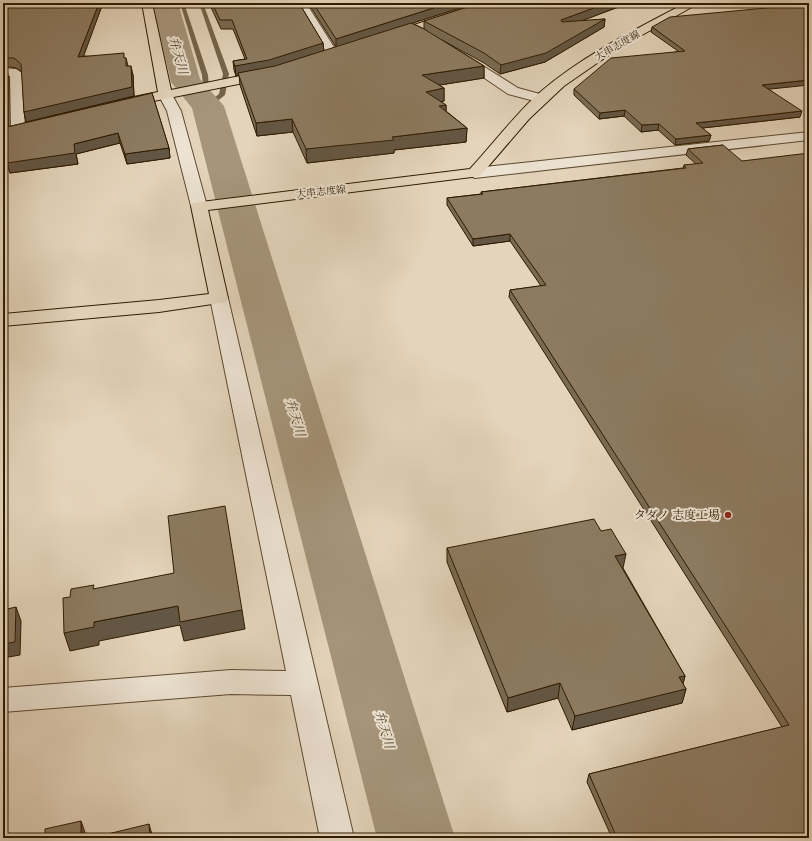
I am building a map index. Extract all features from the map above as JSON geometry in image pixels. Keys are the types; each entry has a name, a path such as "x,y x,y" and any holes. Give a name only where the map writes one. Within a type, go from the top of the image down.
{"main road":[{"path":"147,3 165,94"},
{"path":"382,38 491,3"},
{"name":"大串志度線","path":"199,206 475,173 542,99 566,78 599,55 694,3"},
{"path":"319,59 347,50"},
{"path":"112,106 279,72"},
{"path":"3,133 33,126"},
{"path":"3,320 159,306 219,298 199,206"}],"street":[{"path":"301,3 332,55"},
{"path":"411,29 429,37"},
{"path":"448,48 479,66 513,91 542,99"},
{"path":"3,72 16,73 18,129"},
{"path":"165,94 174,111 199,206"},
{"path":"475,173 809,136"},
{"path":"219,298 337,838"},
{"path":"3,700 230,682 304,683"}],"building":[{"path":"3,3 99,3 78,57 124,53 124,58 126,58 126,66 131,66 132,87 24,112 21,64 14,58 3,58"},
{"path":"212,3 299,3 323,43 269,60 235,66 233,61 247,59 232,20 220,20"},
{"path":"313,3 449,3 336,39"},
{"path":"480,3 607,3 561,20 562,22 605,19 546,53 501,65 484,53 424,21"},
{"path":"809,4 809,80 762,85 802,111 696,123 711,135 676,139 659,124 642,125 625,110 600,113 574,89 611,58 685,51 652,27 670,17"},
{"path":"411,23 424,29 484,66 422,75 444,88 426,92 446,105 439,106 467,128 392,137 394,140 306,149 292,119 256,123 238,73 275,66"},
{"path":"3,68 6,68 7,116 3,117"},
{"path":"152,93 169,148 125,154 118,133 74,144 75,153 7,163 6,135 3,136 3,128"},
{"name":"タダノ 志度工場","path":"723,145 742,161 809,153 809,838 617,838 589,774 789,725 510,290 546,285 510,234 473,239 447,198 483,194 481,192 686,168 684,165 703,163 688,149"},
{"path":"225,506 242,610 180,622 178,606 94,622 94,627 64,633 63,598 70,597 71,589 94,585 93,589 174,573 168,516"},
{"path":"594,519 601,531 611,529 626,554 615,556 685,676 679,677 686,689 575,716 560,683 508,698 447,548"},
{"path":"16,607 15,642 3,644 3,610"},
{"path":"81,821 81,838 45,838 45,829"},
{"path":"149,824 150,838 91,838"}],"waterway":[{"name":"弁天川","path":"165,3 186,82 208,106 416,838"},
{"name":"弁天川","path":"182,3 205,75 208,106 222,95 226,74 201,3"}],"place":[{"name":"タダノ 志度工場","path":"728,515"}]}
